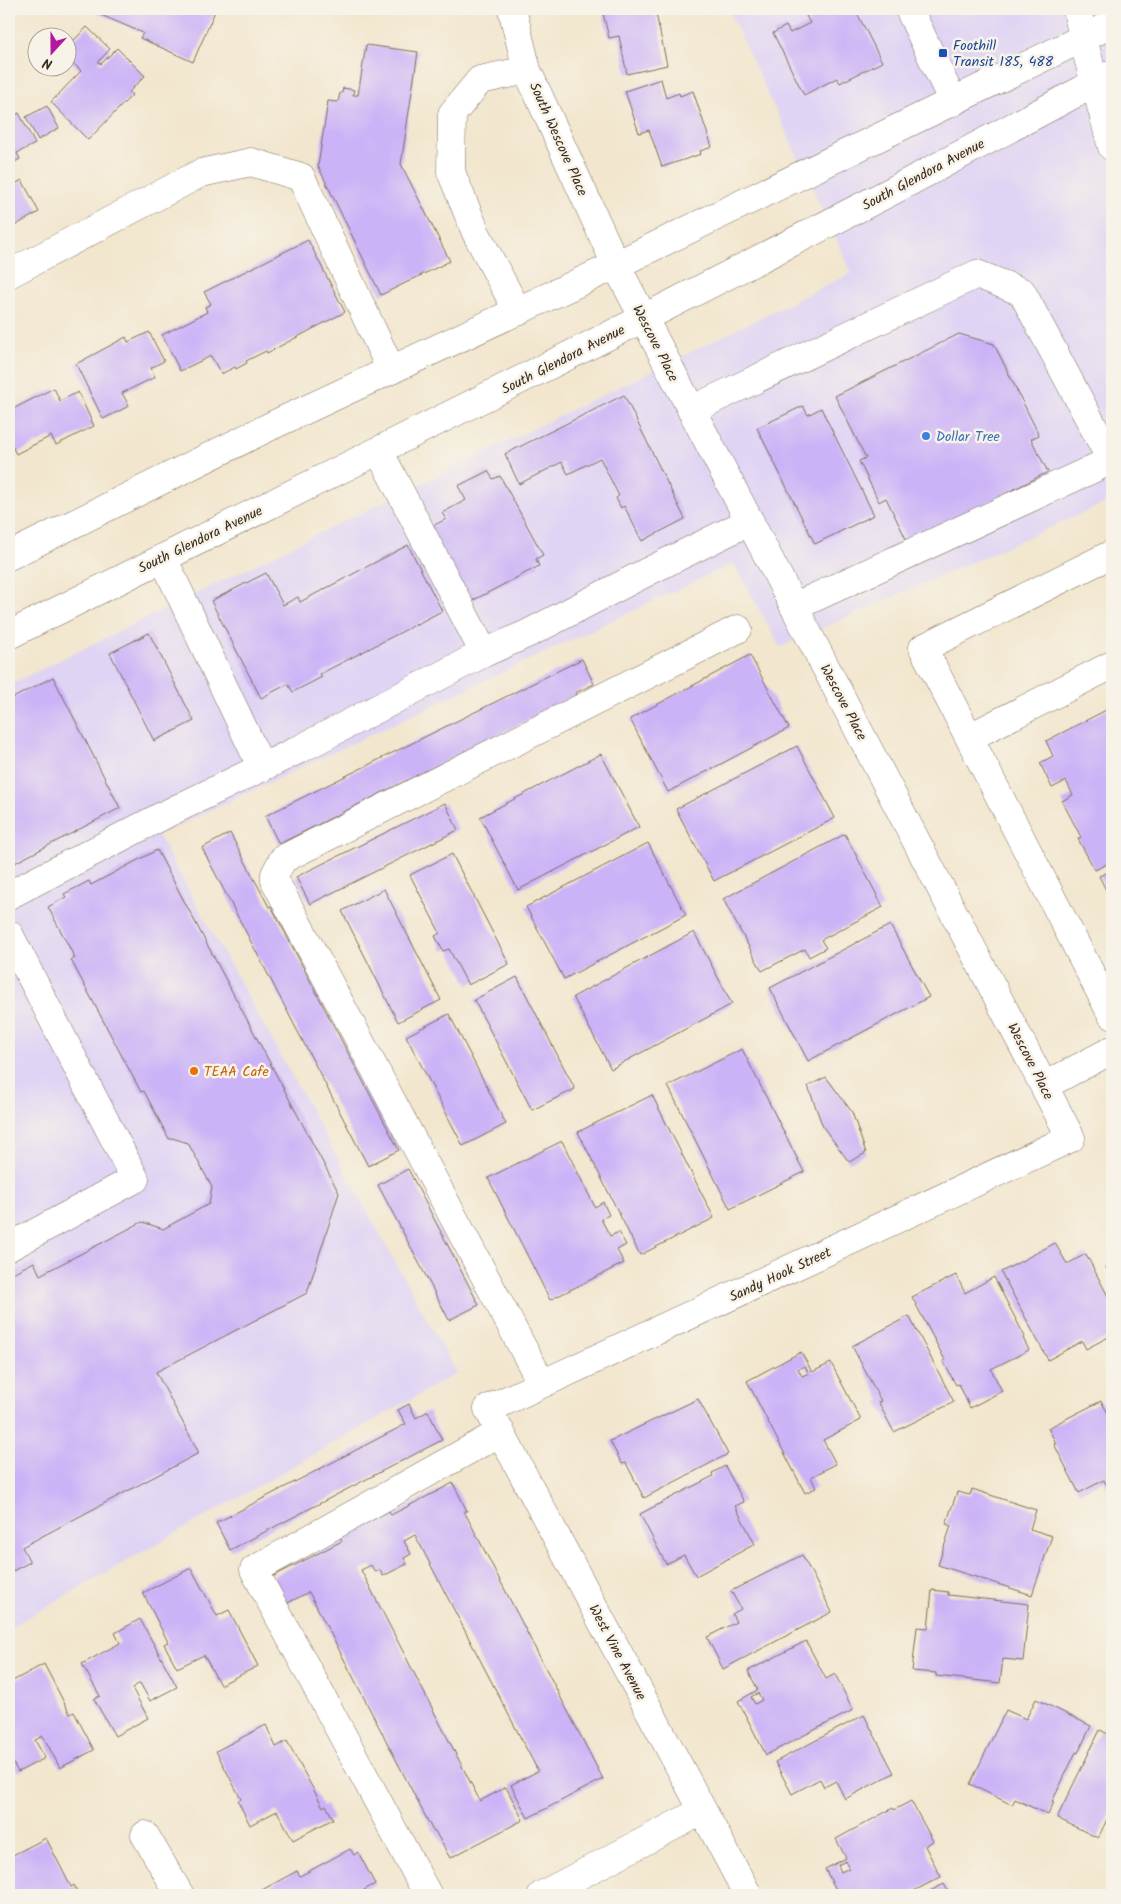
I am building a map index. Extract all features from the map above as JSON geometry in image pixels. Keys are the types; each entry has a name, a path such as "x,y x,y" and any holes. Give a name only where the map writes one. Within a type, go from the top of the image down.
{"street":[{"name":"South Wescove Place","path":"512,9 528,70 616,265"},
{"path":"909,9 952,102"},
{"path":"1077,9 1083,39 1104,78 1112,147"},
{"path":"9,556 273,425 518,312 1112,24"},
{"path":"518,312 476,233 451,172 452,114 480,80 528,70"},
{"name":"South Glendora Avenue","path":"9,635 644,318 892,191 1104,78"},
{"path":"9,274 201,173 251,162 301,177 391,370"},
{"name":"Wescove Place","path":"616,265 1071,1138"},
{"path":"691,410 977,274 1022,292 1112,460 794,607"},
{"path":"379,451 484,654"},
{"path":"9,895 166,814 262,768 750,521"},
{"path":"1112,554 923,648 1112,1015"},
{"path":"163,558 262,768"},
{"path":"542,1384 275,881 275,874 283,859 738,628"},
{"path":"970,737 1112,665"},
{"path":"9,934 135,1179 9,1248"},
{"path":"1044,1086 1112,1050"},
{"name":"Sandy Hook Street","path":"428,1895 254,1570 494,1421 542,1384 1071,1138"},
{"name":"West Vine Avenue","path":"494,1421 748,1895"},
{"path":"542,1895 702,1811"},
{"path":"145,1835 180,1895"}],"shaded area":[{"path":"728,9 1112,9 1112,500 780,647 734,563 158,835 457,1373 9,1628 9,685 852,273"}],"building":[{"path":"95,9 216,9 193,62 140,38 143,33 94,12"},
{"path":"602,9 655,9 667,65 627,74 619,36 609,38"},
{"path":"821,9 855,9 882,62 840,83 837,78 804,95 773,33 786,26 790,33 810,23 806,16"},
{"path":"87,27 110,49 98,62 101,64 117,48 145,76 129,92 132,95 88,140 51,102 74,78 78,78 78,74 81,71 78,68 78,36"},
{"path":"366,45 418,52 401,164 450,261 381,295 318,166 328,101 338,102 343,88 354,90 353,95 358,95"},
{"path":"661,79 666,98 679,93 680,96 693,91 712,147 700,151 701,154 662,167 649,130 639,133 625,91"},
{"path":"47,106 59,128 38,140 26,117"},
{"path":"19,113 35,144 17,153 20,159 9,165 9,119"},
{"path":"22,180 39,212 9,229 9,187"},
{"path":"308,240 345,312 267,353 266,351 246,361 247,363 236,369 235,367 221,374 211,356 180,371 162,335 207,312 205,307 211,304 204,292"},
{"path":"149,332 164,361 151,368 155,377 122,393 129,406 103,419 76,364 126,337 128,342"},
{"path":"959,334 994,344 1039,435 1031,439 1048,472 908,543 886,498 879,502 859,461 866,458 835,396"},
{"path":"54,388 60,401 78,392 94,426 56,445 51,436 16,454 9,440 9,411"},
{"path":"624,395 685,519 642,541 624,506 621,508 616,498 619,496 600,458 568,474 562,462 519,484 505,454"},
{"path":"803,406 808,415 821,408 874,515 815,544 757,428"},
{"path":"488,471 493,479 500,476 543,555 536,559 539,566 466,604 427,529 446,519 442,513 466,500 458,486"},
{"path":"408,545 442,611 320,674 322,677 293,692 288,684 261,698 211,601 266,573 283,605 298,597 300,602"},
{"path":"149,633 194,721 154,741 110,653"},
{"path":"750,655 789,728 668,792 630,719"},
{"path":"582,659 594,684 575,693 576,696 279,844 265,816"},
{"path":"53,677 120,808 9,866 9,700"},
{"path":"1112,707 1112,869 1109,863 1095,870 1078,839 1081,837 1062,801 1073,795 1066,781 1052,788 1040,763 1053,756 1046,741"},
{"path":"797,746 835,818 714,881 676,809"},
{"path":"601,754 639,827 518,890 480,817"},
{"path":"445,803 458,830 310,904 296,877"},
{"path":"230,833 269,907 271,906 399,1150 368,1166 202,848"},
{"path":"845,834 883,907 821,940 826,948 809,957 805,949 762,971 723,899"},
{"path":"648,843 686,915 564,979 526,907"},
{"path":"157,850 339,1193 307,1293 156,1372 199,1453 22,1547 30,1562 9,1573 9,1275 34,1262 40,1275 142,1222 163,1229 209,1204 212,1187 188,1143 172,1138 169,1139 144,1091 141,1092 71,960 75,958 48,907 66,897 64,894 89,881 91,885"},
{"path":"452,854 509,964 468,985 449,949 443,951 435,936 440,933 410,875"},
{"path":"1112,870 1112,902 1099,876"},
{"path":"384,889 441,1000 398,1022 342,911"},
{"path":"890,925 929,997 808,1061 770,988"},
{"path":"694,932 732,1004 611,1069 573,997"},
{"path":"517,977 575,1089 532,1110 474,1000"},
{"path":"449,1014 506,1124 463,1146 406,1036"},
{"path":"742,1049 804,1172 730,1209 668,1086"},
{"path":"826,1077 852,1112 866,1153 849,1162 823,1127 808,1086"},
{"path":"652,1095 714,1218 640,1255 578,1132"},
{"path":"562,1141 595,1207 603,1202 609,1215 601,1219 610,1236 619,1232 626,1245 617,1250 624,1263 550,1300 488,1178"},
{"path":"408,1169 479,1305 449,1320 378,1185"},
{"path":"1055,1243 1067,1264 1086,1254 1112,1304 1112,1335 1086,1349 1082,1341 1048,1360 1001,1272"},
{"path":"1112,1255 1112,1271 1106,1268"},
{"path":"956,1275 965,1293 994,1277 1025,1337 1023,1338 1029,1350 991,1369 1002,1391 970,1408 959,1384 956,1385 943,1361 945,1360 912,1297"},
{"path":"909,1316 954,1402 894,1432 878,1402 881,1401 852,1346"},
{"path":"801,1352 812,1372 831,1363 861,1420 823,1440 836,1464 811,1477 816,1488 805,1493 747,1381","holes":["805,1366 809,1373 802,1376 798,1369"]},
{"path":"698,1399 728,1454 644,1498 626,1463 622,1464 610,1441"},
{"path":"1101,1401 1112,1417 1112,1496 1104,1480 1079,1493 1048,1428"},
{"path":"409,1404 416,1418 428,1411 442,1440 230,1550 216,1523 406,1424 398,1410"},
{"path":"725,1466 744,1502 735,1506 755,1544 696,1576 684,1555 666,1564 640,1514 713,1476 712,1473"},
{"path":"453,1483 467,1511 464,1511 603,1779 528,1818 511,1785 538,1771 415,1535 404,1541 411,1554 404,1558 407,1564 383,1576 380,1570 375,1572 371,1565 361,1570 480,1801 506,1787 523,1820 450,1858 435,1831 433,1831 309,1592 282,1606 268,1579 342,1541 340,1537 389,1511 391,1515"},
{"path":"972,1489 1036,1510 1030,1529 1052,1536 1032,1595 938,1565 951,1526 946,1524 957,1492 970,1495"},
{"path":"802,1555 832,1612 723,1669 707,1637 736,1622 732,1614 741,1609 731,1591"},
{"path":"191,1568 217,1616 229,1610 258,1666 220,1685 204,1655 177,1668 164,1644 168,1642 143,1593"},
{"path":"932,1590 948,1592 948,1595 1029,1604 1023,1661 1003,1659 1000,1683 936,1676 936,1673 912,1671 917,1627 928,1628"},
{"path":"140,1619 177,1687 150,1701 140,1683 132,1688 148,1718 115,1736 94,1699 100,1696 82,1664 120,1643 115,1633"},
{"path":"806,1641 826,1679 835,1674 853,1710 766,1755 738,1701 758,1690 748,1671","holes":["758,1693 762,1700 755,1704 751,1697"]},
{"path":"44,1664 70,1714 74,1712 94,1750 60,1768 43,1736 35,1740 45,1758 18,1772 9,1756 9,1683"},
{"path":"1036,1699 1091,1726 1078,1753 1076,1752 1052,1802 1054,1802 1048,1815 1015,1799 1012,1805 970,1784 1006,1710 1026,1719"},
{"path":"864,1715 894,1773 845,1799 836,1781 824,1787 820,1779 792,1794 775,1762"},
{"path":"266,1725 276,1747 287,1741 323,1807 326,1805 333,1819 293,1840 277,1811 250,1825 238,1801 241,1799 216,1751"},
{"path":"1100,1730 1112,1736 1112,1809 1098,1838 1057,1818"},
{"path":"911,1801 933,1841 925,1846 941,1877 906,1895 839,1895 825,1869 846,1858 836,1839 893,1808 894,1810","holes":["846,1861 849,1868 841,1872 838,1865"]},
{"path":"46,1838 71,1887 74,1885 79,1895 9,1895 9,1857"},
{"path":"350,1849 354,1855 358,1852 375,1884 364,1890 367,1895 262,1895 260,1891 297,1871 300,1876"},
{"path":"944,1884 950,1895 926,1895 930,1891"}],"place":[{"name":"Foothill Transit 185, 488","path":"943,53"},
{"name":"Dollar Tree","path":"926,436"},
{"name":"TEAA Cafe","path":"194,1071"}]}
